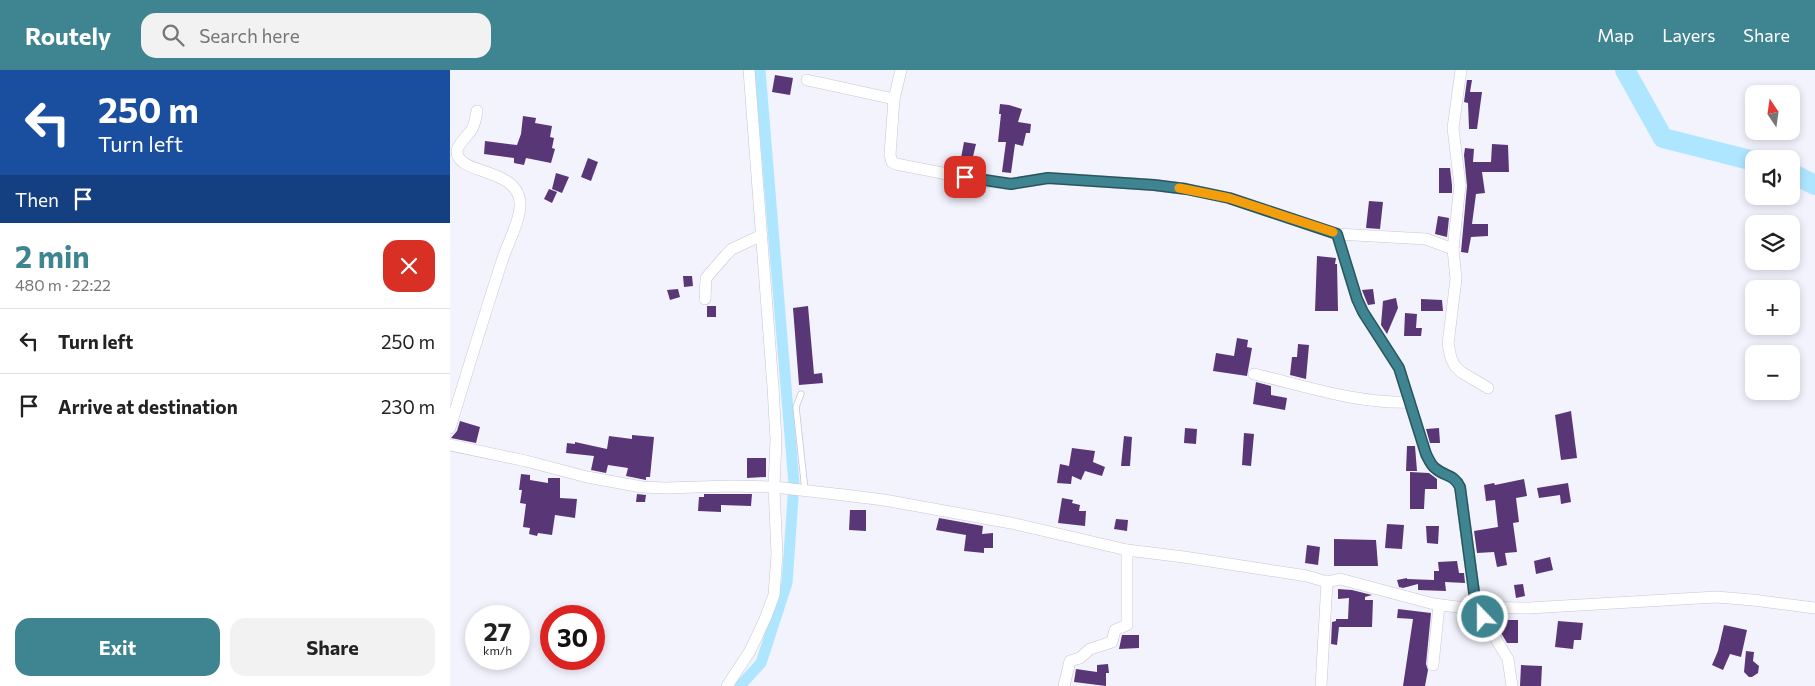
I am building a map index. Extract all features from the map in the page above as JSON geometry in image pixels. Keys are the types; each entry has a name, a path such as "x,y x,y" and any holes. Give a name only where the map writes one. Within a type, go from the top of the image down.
{"street":[{"path":"728,686 750,651 765,619 774,594 777,554 779,488 749,70"},
{"path":"902,70 894,99 890,155 892,162 896,164 1011,184 1048,178 1186,189 1229,198 1337,234 1426,239 1453,248"},
{"path":"1461,70 1453,128 1457,145 1460,185 1453,248 1456,279 1449,331 1449,350 1455,366 1461,372 1488,388"},
{"path":"807,80 894,99"},
{"path":"450,428 488,302 519,214 520,204 516,189 506,180 465,164 459,159 458,148 472,129 477,111"},
{"path":"1337,234 1357,299 1371,326 1394,358 1404,380 1431,465 1454,478 1460,487 1477,607 1508,659 1512,686"},
{"path":"705,299 706,278 726,255 732,249 762,235"},
{"path":"1254,374 1380,402 1410,402"},
{"path":"450,445 526,461 587,477 642,487 731,486 779,488 884,500 1011,523 1127,550 1298,574 1327,582 1340,579 1439,604 1529,608 1716,597 1810,607"},
{"path":"1064,686 1070,661 1080,658 1090,649 1112,642 1115,630 1126,625 1127,550"},
{"path":"1321,686 1327,582"},
{"path":"1433,665 1439,604"}],"lane":[{"path":"801,394 796,407 803,490"}],"building":[{"path":"775,75 793,78 790,95 772,92"},
{"path":"1467,80 1472,80 1470,92 1482,92 1477,129 1469,129 1468,103 1464,102"},
{"path":"1000,104 1022,109 1018,122 1031,124 1030,133 1026,133 1023,146 1015,144 1011,173 1002,172 1006,142 998,142 1001,114 999,114"},
{"path":"523,116 536,118 535,123 552,126 550,137 554,138 552,148 555,149 551,163 526,158 524,165 514,163 514,158 484,154 485,141 517,145 521,134"},
{"path":"964,142 976,144 970,169 959,169"},
{"path":"1492,144 1508,145 1509,172 1482,172 1485,193 1476,194 1472,224 1488,224 1488,236 1471,237 1468,253 1461,252 1467,186 1465,148 1474,149 1473,162 1491,162"},
{"path":"588,158 598,162 591,181 581,177"},
{"path":"1439,168 1450,168 1452,193 1439,193"},
{"path":"556,173 569,177 562,193 552,189"},
{"path":"549,189 557,192 552,203 544,199"},
{"path":"1369,201 1383,202 1380,229 1366,228"},
{"path":"1438,216 1449,218 1447,237 1435,234"},
{"path":"1317,256 1336,258 1338,311 1315,311"},
{"path":"683,276 692,276 693,286 684,287"},
{"path":"678,289 680,297 670,300 667,290"},
{"path":"1373,289 1375,304 1368,305 1362,290"},
{"path":"1396,298 1398,308 1387,334 1381,325 1383,301"},
{"path":"1421,299 1442,300 1443,311 1421,311"},
{"path":"707,306 716,306 716,317 707,317"},
{"path":"808,306 814,374 822,373 823,383 799,385 793,308"},
{"path":"1405,313 1417,314 1416,328 1422,328 1421,336 1404,336"},
{"path":"1237,338 1248,340 1247,347 1252,348 1247,376 1213,371 1216,353 1234,356"},
{"path":"1298,344 1309,345 1306,379 1290,375 1292,357 1297,357"},
{"path":"1256,382 1271,386 1271,395 1287,398 1285,410 1253,404"},
{"path":"1571,411 1577,458 1561,460 1555,415"},
{"path":"460,421 480,427 476,443 451,438 457,431"},
{"path":"1185,428 1197,429 1196,444 1184,443"},
{"path":"1439,428 1440,443 1430,443 1426,429"},
{"path":"1244,433 1254,434 1251,466 1242,465"},
{"path":"632,435 654,437 650,477 646,477 646,480 626,476 628,468 608,465 606,473 591,470 594,456 566,453 567,443 575,444 575,442 607,449 609,436 632,439"},
{"path":"1124,436 1132,437 1130,466 1121,466"},
{"path":"1407,446 1415,446 1417,471 1406,471"},
{"path":"1072,448 1095,451 1093,462 1105,467 1102,476 1085,471 1081,480 1072,476 1071,484 1057,483 1060,464 1069,466"},
{"path":"747,458 766,458 766,477 747,478"},
{"path":"1410,472 1429,473 1437,479 1437,489 1425,489 1424,509 1410,509"},
{"path":"521,474 530,475 530,480 548,483 548,478 560,478 560,498 577,499 575,518 555,515 552,535 538,533 537,536 529,534 530,528 523,527 526,504 520,503 522,490 519,490"},
{"path":"1524,479 1527,496 1516,498 1519,522 1513,523 1517,552 1505,553 1507,565 1497,567 1494,552 1477,553 1474,531 1498,527 1495,500 1486,501 1484,485 1494,483 1495,485"},
{"path":"1568,483 1571,502 1561,504 1560,495 1539,498 1537,488"},
{"path":"637,494 646,495 645,502 636,502"},
{"path":"704,494 752,494 751,506 721,505 721,512 698,511 699,497 704,497"},
{"path":"1062,498 1073,500 1072,503 1080,505 1079,511 1086,511 1085,526 1058,523"},
{"path":"850,510 866,510 866,531 849,530"},
{"path":"939,518 983,526 982,534 993,533 993,548 984,548 984,553 964,551 966,535 936,530"},
{"path":"1116,519 1128,520 1127,531 1114,529"},
{"path":"1387,524 1404,525 1402,549 1385,548"},
{"path":"1426,526 1439,526 1438,544 1427,543"},
{"path":"1334,539 1376,540 1378,566 1334,566"},
{"path":"1307,545 1320,547 1318,565 1305,563"},
{"path":"1550,557 1553,570 1536,574 1534,561"},
{"path":"1457,561 1459,573 1464,573 1465,583 1445,582 1446,591 1418,590 1418,584 1403,588 1399,587 1397,580 1407,578 1434,580 1434,571 1439,571 1438,562"},
{"path":"1523,584 1525,596 1516,598 1514,585"},
{"path":"1338,589 1372,595 1365,597 1365,600 1373,600 1372,627 1339,627 1337,645 1331,644 1332,622 1336,621 1336,619 1348,619 1349,598 1338,599"},
{"path":"1398,609 1431,613 1426,664 1428,670 1425,686 1403,686 1413,619 1397,618"},
{"path":"1500,620 1518,620 1518,643 1507,643 1500,631"},
{"path":"1558,621 1583,623 1581,640 1574,640 1573,649 1555,647"},
{"path":"1724,625 1747,630 1741,657 1730,654 1723,670 1712,665 1718,651"},
{"path":"1122,635 1139,635 1139,648 1119,649"},
{"path":"1746,651 1754,652 1753,661 1759,666 1758,673 1752,677 1749,677 1744,672"},
{"path":"1108,664 1109,673 1106,673 1106,686 1074,682 1076,669 1097,672 1097,665"},
{"path":"1521,665 1542,666 1541,686 1520,686"}],"waterway":[{"path":"740,686 761,663 787,583 794,484 760,70"},
{"path":"1625,70 1663,138 1745,159"},
{"path":"1800,178 1815,185"}],"slow traffic":[{"path":"1179,188 1229,198 1333,232"}],"route":[{"path":"965,177 1011,184 1048,178 1186,189 1229,198 1337,234 1357,299 1371,326 1394,358 1404,380 1431,465 1457,480 1460,487 1476,607 1479,607 1483,617"}]}
